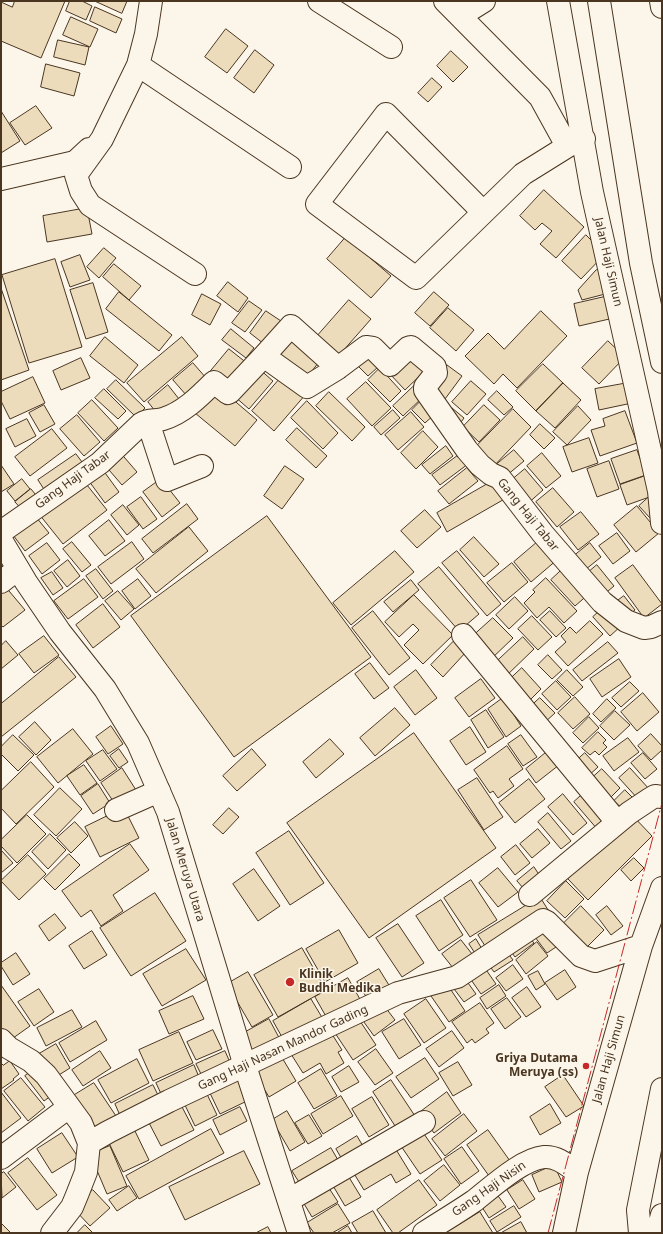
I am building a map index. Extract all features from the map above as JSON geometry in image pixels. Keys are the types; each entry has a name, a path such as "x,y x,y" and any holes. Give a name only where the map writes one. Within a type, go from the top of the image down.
{"main road":[{"path":"1,193 76,175 102,139 138,65 146,34 151,1"},
{"path":"319,1 391,47"},
{"path":"445,1 540,97 576,142 523,174 416,278 317,204 386,114 483,212"},
{"path":"460,16 484,1"},
{"name":"Jalan Haji Simun","path":"558,1 576,142 592,192 659,491 662,523"},
{"path":"599,1 641,263 662,362"},
{"path":"661,1 662,7"},
{"path":"1,179 75,162 92,146 131,68 134,43"},
{"path":"138,65 290,167"},
{"path":"76,175 81,192 90,205 195,274"},
{"path":"141,424 148,420 162,419 192,404 213,379 228,393 230,392 291,326 338,368"},
{"name":"Gang Haji Tabar","path":"262,357 265,357 307,387 338,368 366,347 373,348 390,365 408,348 414,348 435,369 436,373 425,387 426,390 467,450 480,465 491,474 500,478 543,534 602,602 626,621 644,628 651,627 662,622"},
{"path":"141,424 150,428 167,480 202,466"},
{"name":"Gang Haji Tabar","path":"1,532 100,463 141,424"},
{"name":"Jalan Meruya Utara","path":"1,540 18,569 60,632 105,689 138,743 159,791 168,812 245,1066 299,1233"},
{"path":"1,582 18,569"},
{"path":"462,635 618,822"},
{"path":"116,810 159,791"},
{"path":"530,895 618,822 655,796 662,797"},
{"name":"Jalan Haji Simun","path":"564,1233 577,1172 641,946 662,888"},
{"name":"Gang Haji Nasan Mandor Gading","path":"89,1143 169,1101 398,993 457,977 543,920 547,922 581,956 595,961 641,946"},
{"path":"1,1040 9,1048 31,1062 46,1075 81,1123 89,1143 86,1172 77,1195 72,1207 52,1233"},
{"path":"640,1233 638,1210 662,1089"},
{"path":"1,1158 69,1108"},
{"path":"289,1200 424,1122"},
{"name":"Gang Haji Nisin","path":"424,1233 472,1202 527,1161 546,1157 554,1158 562,1161 577,1172"},
{"path":"657,1233 662,1215"}],"building":[{"path":"15,1 65,1 41,58 1,41 1,2 12,7"},
{"path":"70,1 82,1 92,6 86,20 66,11"},
{"path":"95,1 127,1 122,13"},
{"path":"95,7 122,19 116,33 90,21"},
{"path":"71,17 98,29 90,47 63,35"},
{"path":"226,29 248,46 227,73 205,57"},
{"path":"58,40 89,47 85,65 54,57"},
{"path":"255,50 274,65 254,93 234,78"},
{"path":"451,51 468,67 453,82 437,66"},
{"path":"46,64 80,73 74,96 41,87"},
{"path":"432,78 442,87 428,102 418,93"},
{"path":"36,106 52,128 25,145 10,123"},
{"path":"1,111 20,141 1,153"},
{"path":"544,190 584,227 556,258 540,244 552,231 542,223 535,230 520,216"},
{"path":"87,208 92,234 47,242 43,216"},
{"path":"586,235 605,254 581,279 562,261"},
{"path":"346,237 391,276 371,298 327,259"},
{"path":"104,248 116,258 99,278 87,267"},
{"path":"80,255 90,280 70,287 61,262"},
{"path":"55,259 82,347 29,363 2,275"},
{"path":"114,264 141,286 129,300 103,277"},
{"path":"606,269 613,292 582,300 578,290 596,270"},
{"path":"228,282 248,298 238,312 217,296"},
{"path":"93,283 108,332 86,339 70,290"},
{"path":"1,288 29,370 1,380"},
{"path":"119,292 172,335 159,351 106,309"},
{"path":"434,292 449,305 430,326 415,313"},
{"path":"202,294 221,304 210,325 192,315"},
{"path":"613,295 618,317 579,326 574,304"},
{"path":"349,300 371,319 335,360 313,341"},
{"path":"249,301 262,310 245,332 232,323"},
{"path":"448,308 474,330 456,351 430,328"},
{"path":"266,311 281,321 264,344 250,333"},
{"path":"541,311 567,336 517,388 503,374 494,384 465,356 488,333 504,349"},
{"path":"231,329 254,348 246,358 222,340"},
{"path":"293,335 322,358 305,380 275,358"},
{"path":"105,337 138,365 124,383 90,356"},
{"path":"182,337 198,356 144,402 127,383"},
{"path":"608,341 625,357 599,384 582,368"},
{"path":"229,349 248,364 228,387 210,372"},
{"path":"412,350 429,367 405,390 389,373"},
{"path":"368,356 378,367 368,376 358,366"},
{"path":"81,358 90,378 61,390 53,371"},
{"path":"193,363 207,379 187,396 173,380"},
{"path":"543,364 563,383 536,411 516,391"},
{"path":"447,365 462,376 445,399 430,388"},
{"path":"258,368 273,381 249,409 234,396"},
{"path":"380,368 401,391 390,402 368,380"},
{"path":"284,374 306,394 274,431 252,411"},
{"path":"33,377 45,403 10,419 1,401 1,392"},
{"path":"116,380 145,408 136,417 107,389"},
{"path":"471,381 486,394 467,415 452,402"},
{"path":"366,382 391,408 372,426 347,399"},
{"path":"563,383 581,400 555,428 536,411"},
{"path":"628,383 632,403 599,410 595,389"},
{"path":"168,385 179,399 159,416 148,402"},
{"path":"217,386 257,420 235,446 195,413"},
{"path":"414,386 424,396 403,416 393,406"},
{"path":"104,389 126,411 118,419 95,398"},
{"path":"497,391 513,407 504,415 488,400"},
{"path":"329,392 365,427 352,441 316,406"},
{"path":"423,399 436,413 425,423 412,410"},
{"path":"92,400 118,428 104,441 78,413"},
{"path":"307,401 338,433 323,449 291,418"},
{"path":"44,405 55,424 40,432 29,413"},
{"path":"484,405 500,420 479,442 463,427"},
{"path":"578,406 591,420 567,445 553,432"},
{"path":"452,408 464,418 459,425 446,414"},
{"path":"513,409 531,427 491,469 472,451"},
{"path":"393,410 400,418 381,435 374,427"},
{"path":"625,411 637,443 600,456 591,430 605,426 603,419"},
{"path":"411,412 424,427 398,450 385,435"},
{"path":"77,415 100,442 84,456 60,429"},
{"path":"27,419 36,436 15,447 6,429"},
{"path":"540,424 555,438 544,449 530,435"},
{"path":"297,428 327,456 316,468 286,440"},
{"path":"52,429 67,448 30,476 15,457"},
{"path":"423,431 438,447 416,469 401,453"},
{"path":"589,438 598,463 572,472 563,447"},
{"path":"446,446 453,456 430,474 422,465"},
{"path":"118,450 137,472 122,485 103,463"},
{"path":"514,450 524,461 506,476 496,465"},
{"path":"637,450 646,475 620,484 611,459"},
{"path":"542,453 561,476 546,488 527,466"},
{"path":"76,454 88,470 49,497 38,480"},
{"path":"460,454 468,464 440,485 432,475"},
{"path":"609,461 619,489 597,497 587,469"},
{"path":"1,465 14,484 1,492"},
{"path":"100,466 119,492 105,503 86,477"},
{"path":"285,466 304,479 282,509 264,496"},
{"path":"467,468 478,481 449,504 438,491"},
{"path":"525,469 543,490 525,506 507,484"},
{"path":"648,475 655,495 627,505 620,485"},
{"path":"498,478 508,497 447,532 437,513"},
{"path":"22,479 30,489 15,501 7,491"},
{"path":"161,479 180,503 162,517 143,492"},
{"path":"83,480 107,510 63,544 39,514"},
{"path":"553,488 574,512 557,527 536,502"},
{"path":"31,489 40,500 25,513 15,502"},
{"path":"141,497 157,519 143,529 127,507"},
{"path":"649,497 660,509 650,518 639,506"},
{"path":"187,504 198,519 153,553 142,539"},
{"path":"123,505 139,525 127,535 111,515"},
{"path":"637,506 659,533 636,552 614,525"},
{"path":"425,510 441,527 417,548 401,531"},
{"path":"581,512 599,534 578,550 560,527"},
{"path":"267,516 371,657 234,757 131,616"},
{"path":"36,517 49,533 25,551 13,535"},
{"path":"109,520 125,541 105,556 89,536"},
{"path":"189,527 208,551 156,593 136,569"},
{"path":"617,533 630,551 613,564 599,546"},
{"path":"474,537 499,564 484,577 460,550"},
{"path":"541,539 558,559 531,582 514,562"},
{"path":"72,542 91,565 82,572 63,549"},
{"path":"132,542 144,559 111,584 98,567"},
{"path":"47,543 60,560 42,574 29,556"},
{"path":"590,543 601,557 580,574 569,560"},
{"path":"395,551 414,572 351,625 333,603"},
{"path":"457,551 501,604 487,616 442,563"},
{"path":"68,560 80,576 67,587 54,571"},
{"path":"512,563 528,582 504,602 487,583"},
{"path":"597,565 614,586 601,597 584,576"},
{"path":"633,565 662,604 644,618 615,578"},
{"path":"566,566 591,592 575,606 551,580"},
{"path":"439,567 479,614 459,631 418,584"},
{"path":"96,569 113,591 103,599 86,576"},
{"path":"52,572 63,588 53,595 41,578"},
{"path":"546,578 577,611 564,623 549,607 537,618 524,603 535,592 533,590"},
{"path":"84,579 98,597 68,619 54,601"},
{"path":"138,579 151,596 135,609 122,591"},
{"path":"411,580 419,590 393,612 384,602"},
{"path":"4,585 25,610 3,627 1,625 1,588"},
{"path":"118,591 134,609 121,620 105,601"},
{"path":"414,595 453,635 423,664 404,645 419,630 413,624 399,637 385,622"},
{"path":"624,596 635,610 627,616 616,602"},
{"path":"515,597 528,611 509,629 496,615"},
{"path":"103,604 120,627 93,648 76,625"},
{"path":"604,607 621,626 610,636 593,617"},
{"path":"373,611 410,658 389,675 352,628"},
{"path":"550,611 566,628 556,637 540,620"},
{"path":"532,616 552,637 538,650 518,629"},
{"path":"493,618 513,638 489,661 473,636"},
{"path":"590,621 603,634 568,666 555,652 566,642 561,636 570,627 576,633"},
{"path":"44,636 59,655 34,673 19,654"},
{"path":"523,637 534,649 504,678 492,666"},
{"path":"6,641 18,655 1,669 1,646"},
{"path":"454,641 466,652 443,677 431,665"},
{"path":"608,642 618,653 582,681 573,670"},
{"path":"548,655 562,670 552,679 538,665"},
{"path":"59,657 76,677 1,737 1,704"},
{"path":"619,659 631,677 602,697 590,679"},
{"path":"370,663 389,688 374,699 355,674"},
{"path":"522,668 541,689 527,703 507,682"},
{"path":"416,670 437,698 415,715 394,687"},
{"path":"567,670 583,687 573,696 557,680"},
{"path":"481,679 495,698 469,717 455,698"},
{"path":"556,681 571,697 557,710 542,694"},
{"path":"630,682 639,691 621,707 612,698"},
{"path":"643,693 659,712 637,731 621,712"},
{"path":"575,697 590,714 573,729 558,713"},
{"path":"503,698 521,726 506,737 488,709"},
{"path":"540,698 555,713 544,723 529,708"},
{"path":"607,699 616,708 601,722 593,714"},
{"path":"395,708 410,725 375,756 360,738"},
{"path":"486,710 504,737 488,748 471,720"},
{"path":"615,711 630,725 614,740 600,726"},
{"path":"589,717 599,728 583,743 573,733"},
{"path":"35,722 51,740 36,755 19,737"},
{"path":"111,726 123,744 108,754 96,737"},
{"path":"470,727 486,752 466,765 450,741"},
{"path":"73,729 93,754 58,783 37,757"},
{"path":"598,732 606,740 603,743 607,747 599,755 595,751 590,755 582,748"},
{"path":"414,733 496,848 369,938 287,823"},
{"path":"651,734 662,746 662,750 651,760 638,746"},
{"path":"13,735 34,755 18,771 1,754 1,747"},
{"path":"521,735 537,757 523,766 508,744"},
{"path":"628,738 639,752 614,771 603,756"},
{"path":"330,739 344,754 316,778 303,762"},
{"path":"507,746 523,769 509,779 514,786 498,798 493,791 490,793 474,770"},
{"path":"119,749 128,762 119,768 110,756"},
{"path":"252,749 266,765 237,791 223,776"},
{"path":"103,750 117,769 100,781 86,761"},
{"path":"548,751 559,765 536,783 526,769"},
{"path":"585,753 598,767 587,777 574,763"},
{"path":"643,753 657,769 645,779 631,763"},
{"path":"31,762 54,787 16,824 1,808 1,791"},
{"path":"84,765 97,783 80,795 67,776"},
{"path":"122,768 136,790 115,804 101,783"},
{"path":"630,768 650,790 639,800 619,778"},
{"path":"602,769 620,788 609,799 591,779"},
{"path":"477,778 503,817 484,830 458,790"},
{"path":"529,779 545,799 515,823 499,803"},
{"path":"98,784 110,803 93,814 81,796"},
{"path":"60,788 82,809 56,836 34,815"},
{"path":"625,790 635,800 625,811 614,801"},
{"path":"585,792 610,819 598,830 574,802"},
{"path":"563,794 587,823 573,835 548,807"},
{"path":"124,808 139,838 100,857 85,827"},
{"path":"229,808 239,817 223,834 213,825"},
{"path":"548,813 571,841 561,849 538,822"},
{"path":"27,815 46,834 17,863 1,846 1,840"},
{"path":"632,815 652,836 588,900 568,879"},
{"path":"75,822 88,836 71,853 57,838"},
{"path":"538,829 550,843 532,858 520,844"},
{"path":"289,831 324,883 290,905 256,853"},
{"path":"50,834 66,850 48,869 32,852"},
{"path":"130,844 149,870 113,895 123,911 101,926 91,910 81,917 62,891"},
{"path":"516,845 530,863 515,875 501,857"},
{"path":"1,850 13,863 1,873"},
{"path":"69,854 80,865 55,890 44,879"},
{"path":"28,855 46,874 19,900 1,881"},
{"path":"634,858 644,868 631,881 621,870"},
{"path":"534,867 540,876 524,889 517,881"},
{"path":"498,868 518,892 498,907 479,883"},
{"path":"254,869 280,906 258,921 233,884"},
{"path":"471,880 497,920 470,937 444,898"},
{"path":"566,881 584,899 565,918 547,901"},
{"path":"155,893 186,941 131,976 100,928"},
{"path":"540,897 550,913 489,952 478,935"},
{"path":"441,900 463,935 439,951 416,916"},
{"path":"581,906 604,930 582,952 559,928"},
{"path":"607,906 623,926 611,935 596,915"},
{"path":"55,914 66,928 49,941 39,926"},
{"path":"398,924 424,963 402,977 376,938"},
{"path":"545,925 559,945 547,953 532,933"},
{"path":"339,930 358,963 325,982 306,949"},
{"path":"92,931 107,955 84,969 69,946"},
{"path":"526,933 534,943 515,957 507,946"},
{"path":"476,939 485,954 478,958 469,944"},
{"path":"461,940 476,959 457,973 442,954"},
{"path":"537,942 548,956 526,974 516,960"},
{"name":"Klinik Budhi Medika","path":"302,948 326,990 278,1017 254,975"},
{"path":"504,948 513,960 494,972 486,961"},
{"path":"186,949 206,980 162,1006 143,974"},
{"path":"16,953 30,974 13,985 1,966 1,963"},
{"path":"482,964 496,984 481,994 467,974"},
{"path":"513,965 523,979 506,991 496,978"},
{"path":"379,969 392,990 370,1003 357,982"},
{"path":"565,970 576,987 557,1000 545,983"},
{"path":"538,971 545,984 536,990 528,976"},
{"path":"248,972 273,1015 252,1027 227,984"},
{"path":"463,976 476,994 464,1002 451,985"},
{"path":"348,978 361,1001 328,1020 315,997"},
{"path":"447,984 465,1011 449,1022 431,996"},
{"path":"1,985 30,1026 9,1041 1,1029"},
{"path":"499,985 506,996 487,1009 480,998"},
{"path":"527,987 541,1007 526,1017 512,998"},
{"path":"39,989 54,1012 34,1026 18,1002"},
{"path":"193,996 204,1019 169,1034 159,1011"},
{"path":"507,998 521,1017 505,1029 491,1009"},
{"path":"311,999 323,1019 287,1046 273,1021"},
{"path":"426,999 446,1028 424,1043 404,1014"},
{"path":"382,1003 395,1020 374,1036 361,1018"},
{"path":"480,1003 494,1023 486,1029 489,1033 475,1043 472,1039 467,1043 452,1022"},
{"path":"72,1010 82,1027 46,1046 37,1028"},
{"path":"358,1018 376,1045 353,1060 335,1033"},
{"path":"269,1019 283,1045 257,1059 242,1034"},
{"path":"404,1019 421,1045 399,1059 382,1032"},
{"path":"96,1021 107,1040 70,1062 59,1043"},
{"path":"213,1030 222,1049 196,1060 187,1042"},
{"path":"330,1031 342,1050 338,1052 344,1063 326,1074 320,1063 303,1073 291,1054"},
{"path":"452,1031 464,1048 439,1067 426,1049"},
{"path":"179,1032 193,1063 153,1081 139,1050"},
{"path":"56,1044 70,1068 54,1078 39,1054"},
{"path":"376,1049 393,1073 375,1085 358,1062"},
{"path":"100,1051 111,1068 83,1086 72,1070"},
{"path":"225,1051 232,1067 204,1080 196,1064"},
{"path":"281,1056 296,1081 269,1097 254,1072"},
{"path":"425,1058 439,1079 411,1098 396,1077"},
{"path":"137,1059 149,1083 111,1103 98,1080"},
{"path":"10,1061 19,1074 13,1079 14,1080 1,1089 1,1063 3,1065"},
{"path":"458,1062 472,1085 453,1096 439,1073"},
{"path":"194,1065 201,1082 164,1100 156,1083"},
{"path":"349,1066 359,1082 341,1092 332,1077"},
{"path":"36,1068 55,1093 44,1101 25,1076"},
{"path":"321,1069 337,1096 314,1109 298,1083"},
{"path":"563,1075 584,1106 566,1117 545,1087"},
{"path":"237,1077 249,1100 220,1114 209,1091"},
{"path":"21,1078 45,1107 28,1121 4,1091"},
{"path":"391,1080 417,1119 399,1132 373,1092"},
{"path":"94,1083 118,1119 92,1135 68,1099"},
{"path":"153,1085 161,1101 122,1120 115,1104"},
{"path":"1,1092 21,1118 1,1133"},
{"path":"206,1092 217,1115 195,1126 184,1103"},
{"path":"447,1092 461,1113 434,1133 419,1113"},
{"path":"341,1096 353,1116 323,1134 311,1114"},
{"path":"372,1097 389,1125 369,1137 352,1109"},
{"path":"550,1104 561,1123 540,1135 530,1117"},
{"path":"181,1105 194,1130 161,1146 148,1121"},
{"path":"240,1107 247,1121 220,1135 213,1120"},
{"path":"287,1111 305,1142 290,1151 272,1120"},
{"path":"464,1114 477,1131 445,1156 432,1139"},
{"path":"309,1115 322,1136 308,1144 295,1123"},
{"path":"134,1129 149,1160 123,1172 108,1141"},
{"path":"211,1129 224,1153 139,1199 126,1176"},
{"path":"488,1130 515,1168 494,1183 467,1145"},
{"path":"422,1131 442,1160 420,1174 401,1146"},
{"path":"62,1133 78,1157 52,1173 37,1149"},
{"path":"357,1136 367,1153 346,1166 336,1149"},
{"path":"392,1143 411,1174 396,1183 391,1174 364,1190 350,1167"},
{"path":"110,1146 127,1186 107,1194 90,1154"},
{"path":"462,1147 479,1171 461,1184 444,1159"},
{"path":"331,1148 342,1167 304,1190 292,1171"},
{"path":"244,1151 260,1184 185,1220 169,1187"},
{"path":"28,1158 57,1195 37,1210 8,1173"},
{"path":"444,1165 460,1185 440,1201 424,1181"},
{"path":"554,1165 562,1182 539,1192 532,1175"},
{"path":"344,1169 361,1197 345,1206 329,1179"},
{"path":"4,1172 16,1187 2,1198 1,1174"},
{"path":"419,1180 437,1205 398,1233 393,1233 377,1210"},
{"path":"523,1180 535,1199 519,1209 507,1190"},
{"path":"325,1182 338,1202 312,1217 300,1197"},
{"path":"129,1186 137,1198 117,1211 109,1200"},
{"path":"93,1190 110,1208 90,1226 73,1208"},
{"path":"496,1193 506,1207 489,1218 480,1204"},
{"path":"338,1204 350,1223 332,1233 314,1233 307,1223"},
{"path":"514,1206 521,1217 497,1232 490,1221"},
{"path":"373,1211 386,1233 358,1233 352,1223"},
{"path":"480,1212 493,1233 445,1233"},
{"path":"521,1222 527,1233 501,1233"},
{"path":"1,1223 11,1233 1,1233"},
{"path":"85,1225 93,1233 77,1233"},
{"path":"348,1226 352,1233 337,1233"},
{"path":"268,1227 271,1233 256,1233"}],"power":[{"path":"548,1233 662,803"}],"place":[{"name":"Klinik Budhi Medika","path":"290,982"},
{"name":"Griya Dutama Meruya (ss)","path":"586,1066"}]}
